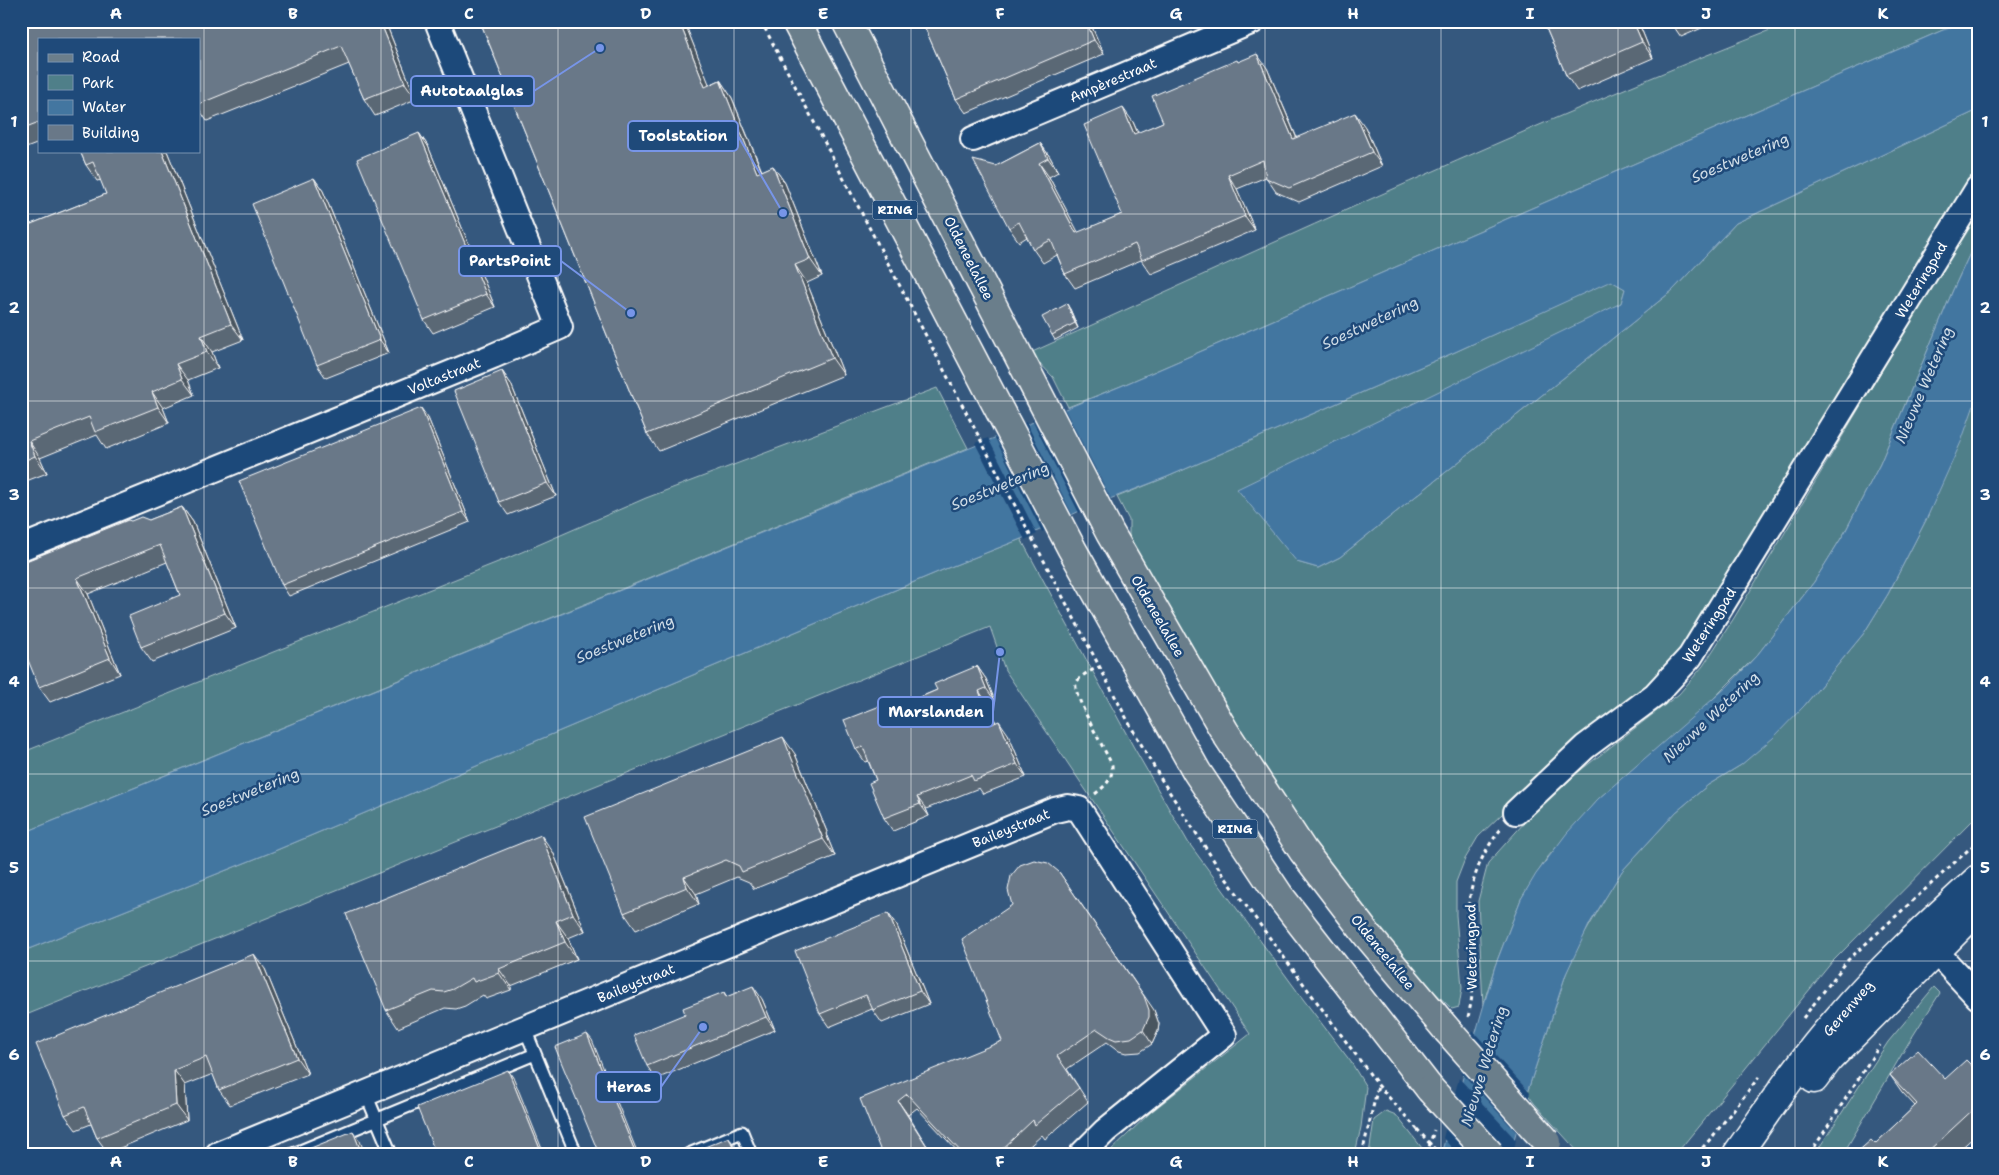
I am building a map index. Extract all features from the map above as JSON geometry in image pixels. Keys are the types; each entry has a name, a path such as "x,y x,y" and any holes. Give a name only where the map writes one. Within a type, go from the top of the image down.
{"main road":[{"name":"RING","path":"796,21 1072,549 1197,772 1273,887 1430,1089 1490,1154"},
{"name":"Oldeneelallee","path":"846,21 1110,533 1225,732 1303,850 1368,936 1457,1026 1552,1148"},
{"name":"Gerenweg","path":"1737,1154 1834,1022 1881,971 1934,950 1978,879"},
{"name":"Gerenweg","path":"1761,1154 1774,1133 1829,1059 1934,950 1978,909"}],"street":[{"name":"Voltastraat","path":"21,548 560,327 437,21"},
{"name":"Ampèrestraat","path":"973,139 1254,21"},
{"name":"Weteringpad","path":"1516,812 1585,747 1655,695 1690,657 1978,188"},
{"name":"Baileystraat","path":"218,1154 1055,810 1068,807 1078,809"},
{"path":"1078,809 1224,1035 1105,1131 1082,1154"},
{"path":"1934,950 1978,997"}],"lane":[{"path":"525,1029 576,1154"},
{"path":"293,1154 535,1054"},
{"path":"366,1094 391,1154"},
{"path":"689,1154 742,1132 751,1154"}],"path":[{"path":"761,21 1044,561"},
{"path":"1078,809 1110,781 1113,772 1110,759 1076,692 1078,680 1101,666"},
{"name":"Weteringpad","path":"1457,1026 1472,998 1474,966 1468,915 1470,894 1476,873 1488,845 1516,812"},
{"path":"1810,1154 1882,1043"},
{"path":"1362,1154 1378,1085"},
{"path":"1427,1154 1436,1126"},
{"path":"1417,1129 1439,1154"}],"shaded area":[{"path":"21,21 1978,21 1978,1154 21,1154"}],"green space":[{"path":"1793,21 1978,21 1978,31 1974,28 1943,30 1121,386 1068,407 1053,377 1030,353 1505,140 1697,59"},
{"path":"1978,110 1978,162 1973,177 1738,567 1661,679 1527,790 1478,837 1465,859 1456,882 1456,915 1462,988 1459,1007 1452,1009 1426,984 1367,919 1291,810 1242,735 1129,540 1129,520 1117,497 1455,352 1611,280 1625,289 1621,303 1297,562 1318,568 1340,557 1673,290 1736,223"},
{"path":"1978,209 1978,236 1953,290 1880,464 1845,532 1814,582 1758,654 1701,711 1598,799 1547,858 1521,899 1495,966 1483,1005 1478,901 1488,863 1534,812 1577,773 1679,694 1703,666 1734,618"},
{"path":"937,388 968,448 21,834 21,753 508,558 646,498"},
{"path":"1978,394 1978,815 1832,962 1676,1154 1580,1154 1527,1093 1575,951 1622,871 1676,812 1708,785 1741,765 1804,706 1864,633 1888,594 1926,520"},
{"path":"1021,539 1133,746 1188,842 1351,1062 1366,1087 1361,1127 1355,1154 1107,1154 1151,1112 1250,1034 1005,670 990,627 21,1017 21,952 272,852 945,569"},
{"path":"1934,987 1940,993 1843,1154 1815,1154 1888,1042"},
{"path":"1386,1111 1396,1115 1422,1148 1420,1154 1369,1154 1374,1120"}],"water":[{"name":"Soestwetering","path":"1957,26 1974,28 1978,31 1978,110 1736,223 1673,290 1340,557 1318,568 1297,562 1237,489 1621,303 1625,289 1611,281 1455,352 1167,477 1086,508 1021,539 945,569 272,852 21,952 21,834 1121,386 1943,30"},
{"name":"Nieuwe Wetering","path":"1978,236 1978,394 1961,442 1926,520 1888,594 1864,633 1804,706 1773,738 1741,765 1708,785 1676,812 1622,871 1590,923 1566,974 1527,1093 1510,1154 1441,1154 1495,966 1521,899 1536,874 1567,833 1598,799 1728,686 1758,654 1814,582 1845,532 1880,464 1953,290"}],"pier":[{"path":"1063,406 1112,501 1079,513 1032,420"},
{"path":"1026,422 1073,516 1042,532 994,436"},
{"path":"988,438 1037,534 1025,540 975,443"},
{"path":"1473,1031 1530,1093 1518,1134 1461,1072"},
{"path":"1459,1078 1516,1140 1513,1154 1457,1154 1443,1138"}],"building":[{"path":"21,21 380,21 405,83 364,99 341,46 200,104 200,38 38,38 38,122 21,129"},
{"path":"480,21 679,21 705,87 720,80 757,173 773,166 810,259 795,265 832,358 647,434"},
{"path":"922,21 1086,21 1094,40 956,99"},
{"path":"1543,21 1633,21 1642,42 1566,75"},
{"path":"1257,54 1293,139 1355,113 1372,152 1289,188 1266,178 1263,160 1228,175 1245,216 1142,260 1135,244 1065,274 1051,240 1033,249 1019,222 1009,228 973,160 996,166 1040,143 1048,158 1039,163 1076,233 1122,214 1084,125 1123,108 1134,134 1163,122 1152,96 1237,60 1238,62"},
{"path":"419,133 486,294 424,320 357,159"},
{"path":"80,152 162,152 231,324 201,336 207,352 176,364 182,379 152,392 158,407 95,432 89,417 29,441 35,456 21,462 21,228 106,194 93,162 86,165"},
{"path":"314,178 380,340 317,365 252,204"},
{"path":"1067,304 1075,323 1052,335 1042,317"},
{"path":"502,371 547,483 499,502 454,391"},
{"path":"421,408 463,512 282,585 239,481"},
{"path":"182,507 225,613 141,647 129,616 180,595 160,545 77,578 110,658 39,687 21,643 21,563 128,520 131,521 141,517 149,520"},
{"path":"977,666 986,688 979,691 992,724 999,721 1017,764 974,781 971,775 917,797 920,804 884,818 869,783 876,780 863,747 856,749 844,720 880,706 883,713 937,690 934,684"},
{"path":"783,737 823,839 742,872 739,866 726,860 684,877 687,887 624,913 585,817"},
{"path":"541,835 573,914 556,921 565,942 499,969 499,973 474,982 472,978 453,989 444,992 433,991 386,1010 346,914"},
{"path":"1034,860 1048,863 1059,872 1144,996 1149,1010 1149,1017 1143,1030 1131,1038 1116,1040 1097,1029 1057,1056 1079,1088 1035,1125 1033,1120 997,1154 963,1154 907,1094 898,1101 932,1154 882,1154 860,1099 1002,1041 962,939 1012,905 1008,890 1011,876 1020,865"},
{"path":"888,913 920,991 873,1010 866,995 820,1014 795,951"},
{"path":"254,954 297,1058 219,1090 206,1057 174,1070 176,1105 97,1138 84,1107 65,1115 36,1044"},
{"path":"753,986 766,1017 647,1066 634,1035 685,1014 683,1008 724,992 726,997"},
{"path":"587,1034 636,1154 599,1154 555,1047"},
{"path":"1918,1050 1945,1079 1966,1060 1978,1072 1978,1105 1925,1154 1855,1154 1871,1140 1875,1144 1917,1104 1890,1075"},
{"path":"508,1070 542,1154 436,1154 417,1107"},
{"path":"353,1131 362,1154 296,1154"},
{"path":"729,1137 736,1154 688,1154"}],"place":[{"name":"Autotaalglas","path":"600,48"},
{"name":"Toolstation","path":"783,213"},
{"name":"PartsPoint","path":"631,313"},
{"name":"Marslanden","path":"1000,652"},
{"name":"Heras","path":"703,1027"}]}
